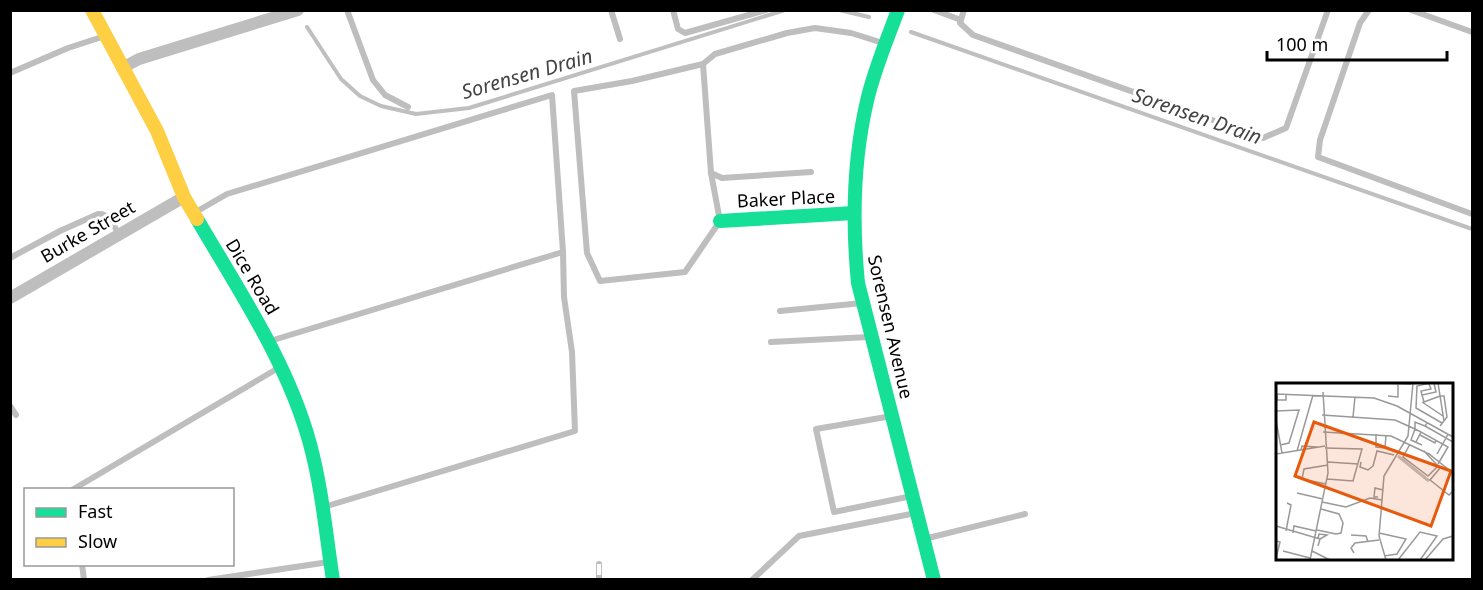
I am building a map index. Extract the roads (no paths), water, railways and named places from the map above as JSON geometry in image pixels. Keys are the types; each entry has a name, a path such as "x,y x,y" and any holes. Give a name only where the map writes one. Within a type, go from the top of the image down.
{"street":[{"name":"Dice Road","path":"92,10 157,131 184,197 269,342 294,396 310,443 323,508 333,579"},
{"path":"122,68 139,59 276,14 298,10"},
{"name":"Sorensen Avenue","path":"898,10 867,99 861,133 854,184 855,256 858,283 934,579"},
{"name":"Burke Street","path":"10,297 184,197"},
{"name":"Baker Place","path":"720,220 854,213"}],"lane":[{"path":"347,10 373,80 385,95 408,107"},
{"path":"611,10 620,39"},
{"path":"673,10 678,29 686,33 766,10"},
{"path":"934,10 961,20"},
{"path":"964,10 960,23 973,35 1263,138 1286,128 1328,10"},
{"path":"1369,10 1360,23 1320,140 1318,158 1473,214"},
{"path":"1411,10 1473,32"},
{"path":"703,64 711,173 720,220 685,272 600,281 587,253 574,91 632,81 703,64 715,54 815,27 851,33 886,44"},
{"path":"10,73 68,48 105,36"},
{"path":"194,214 227,194 552,96 564,297 572,352 575,431 323,508"},
{"path":"711,173 722,178 811,172"},
{"path":"10,258 98,214 107,216 119,234"},
{"path":"269,342 563,252"},
{"path":"780,311 864,303"},
{"path":"771,342 872,337"},
{"path":"74,488 280,367"},
{"path":"10,406 16,415"},
{"path":"892,416 816,429 834,512 913,496"},
{"path":"752,579 799,536 917,513"},
{"path":"924,540 1025,514"},
{"path":"208,579 331,561"}],"waterway":[{"name":"Sorensen Drain","path":"307,27 341,79 360,96 381,106 416,114 469,108 785,10"},
{"name":"Sorensen Drain","path":"839,10 869,17"},
{"name":"Sorensen Drain","path":"911,32 1472,229"}],"railway":[{"path":"599,564 599,580"}]}
